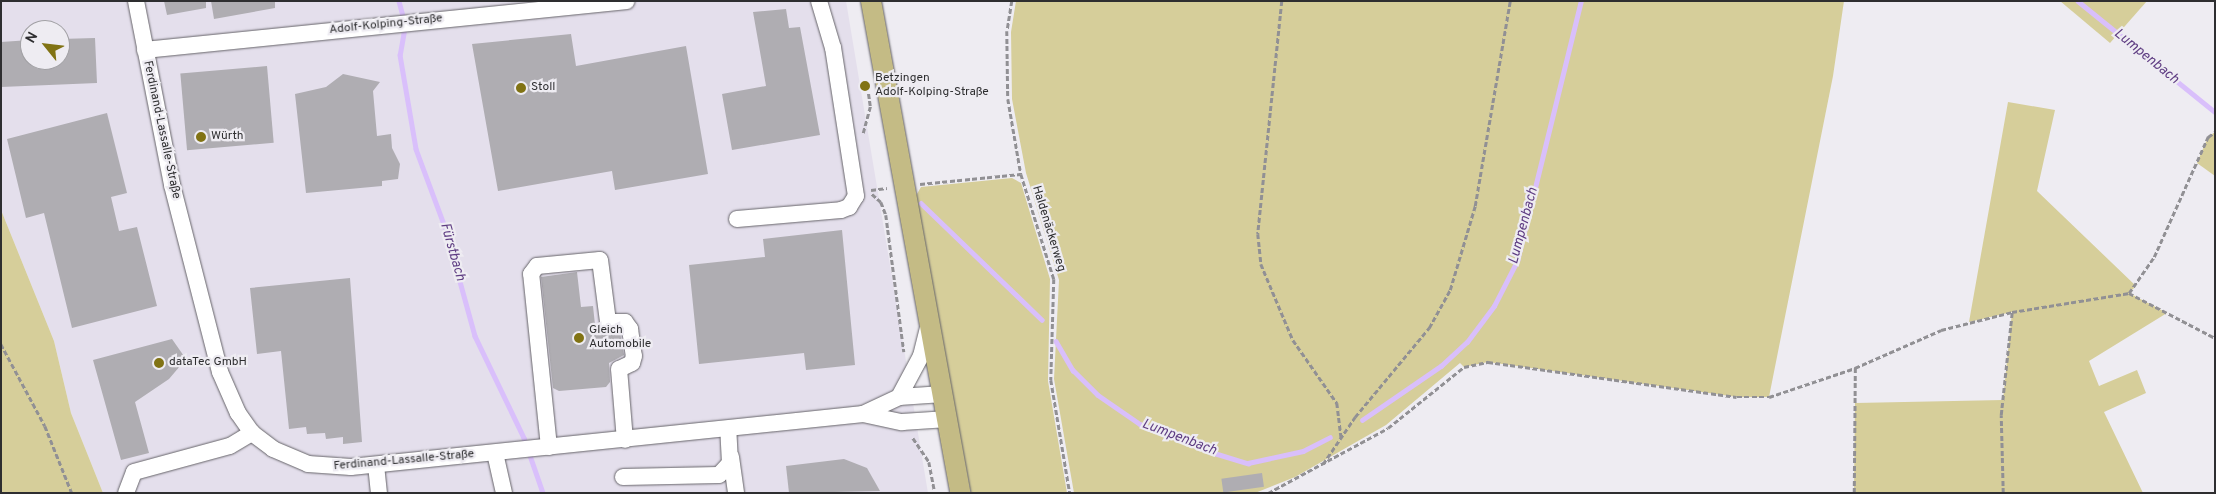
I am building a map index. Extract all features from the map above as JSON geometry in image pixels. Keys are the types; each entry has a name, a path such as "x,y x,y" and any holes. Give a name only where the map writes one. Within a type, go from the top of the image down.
{"main road":[{"path":"871,1 903,186 944,394 960,493"}],"street":[{"name":"Ferdinand-Lassalle-Straße","path":"136,1 172,185 220,372 238,413 252,433 273,449 308,464 327,467 376,465 863,414 902,422 948,419"},
{"name":"Adolf-Kolping-Straße","path":"145,50 627,1"},
{"path":"737,218 849,207 857,191 851,147 828,23 819,1"},
{"path":"547,447 531,274 537,266 600,260 608,322 625,322 630,328 634,356 632,362 619,369 624,440"},
{"path":"898,397 920,356 929,323"},
{"name":"Ferdinand-Lassalle-Straße","path":"863,414 898,397 944,394"},
{"path":"728,429 736,493"},
{"path":"126,493 134,472 230,446 252,433"},
{"path":"503,452 504,493"},
{"path":"623,477 720,475 728,468 731,457"},
{"path":"376,465 379,493"}],"path":[{"name":"Haldenäckerweg","path":"1012,1 1007,31 1008,99 1021,174 1054,279 1051,380 1070,493"},
{"path":"1282,1 1259,224 1261,264 1293,340 1337,403 1342,438"},
{"path":"1322,466 1440,313 1460,266 1477,196 1510,1"},
{"path":"851,147 859,141 868,118 866,82"},
{"path":"2128,293 2154,257 2208,137 2215,132"},
{"path":"904,356 886,215 878,198 866,191 1021,174"},
{"path":"1268,493 1322,466 1388,428 1464,367 1488,362 1737,397 1769,396 1855,368 1941,330 2012,312 2128,293 2215,338"},
{"path":"2003,493 2001,415 2012,312"},
{"path":"1,344 45,426 72,493"},
{"path":"1854,493 1855,368"},
{"path":"902,422 926,455 935,493"}],"shaded area":[{"path":"1,1 846,1 928,493 103,493 71,413 54,341 1,210"},
{"path":"1016,1 1844,1 1833,76 1769,397 1737,397 1488,362 1464,367 1460,363 1386,425 1295,477 1255,493 1074,493 1054,379 1059,280 1026,173 1012,99 1011,32"},
{"path":"2060,1 2147,1 2110,43"},
{"path":"2008,102 2055,110 2037,191 2136,286 2129,293 2167,313 2089,361 2099,386 2137,370 2146,393 2104,412 2143,493 1854,493 1855,403 2003,400 2012,312 1969,322"},
{"path":"2215,132 2215,176 2197,163 2208,137"},
{"path":"1012,178 1021,183 1050,279 1048,381 1067,493 971,493 914,199 921,187"},
{"path":"1,210 54,341 71,413 103,493 1,493"}],"building":[{"path":"164,1 206,1 206,8 167,15"},
{"path":"211,1 275,1 275,8 214,19"},
{"path":"786,9 789,28 800,27 820,135 732,150 722,94 766,86 753,12"},
{"path":"571,34 576,66 686,46 708,174 615,190 612,171 498,191 472,44"},
{"path":"95,38 97,83 1,87 1,42 20,41 20,70 70,70 70,39"},
{"path":"267,66 274,143 187,150 180,74"},
{"path":"343,74 380,82 373,91 377,136 391,134 392,148 400,164 398,179 382,181 382,186 306,193 295,94 326,87"},
{"path":"107,113 127,193 111,197 119,231 137,227 157,306 72,328 44,213 26,218 7,139"},
{"path":"842,230 855,365 806,370 804,353 699,364 689,265 765,257 763,239"},
{"path":"577,272 581,307 593,306 596,334 620,332 624,355 609,363 610,382 606,387 559,391 553,388 541,277"},
{"path":"350,278 362,442 343,444 343,437 326,439 325,433 307,434 306,427 289,429 281,351 257,354 250,288"},
{"path":"172,339 186,359 169,379 135,402 149,453 121,460 93,360"},
{"path":"844,459 867,468 880,491 789,493 786,466"},
{"path":"1262,473 1264,487 1223,493 1221,479"}],"waterway":[{"name":"Fürstbach","path":"399,1 404,20"},
{"name":"Lumpenbach","path":"1362,420 1441,366 1467,342 1494,306 1517,261 1581,1"},
{"name":"Lumpenbach","path":"2078,1 2215,112"},
{"name":"Fürstbach","path":"405,28 400,55 416,149 445,227 475,336 524,438 543,493"},
{"name":"Lumpenbach","path":"921,203 1042,320"},
{"name":"Lumpenbach","path":"1056,341 1073,370 1098,395 1140,424 1211,452 1248,463 1303,451 1330,437"}],"place":[{"name":"Betzingen Adolf-Kolping-Straße","path":"865,86"},
{"name":"Stoll","path":"521,88"},
{"name":"Würth","path":"201,137"},
{"name":"Gleich Automobile","path":"579,338"},
{"name":"dataTec GmbH","path":"159,363"}]}
